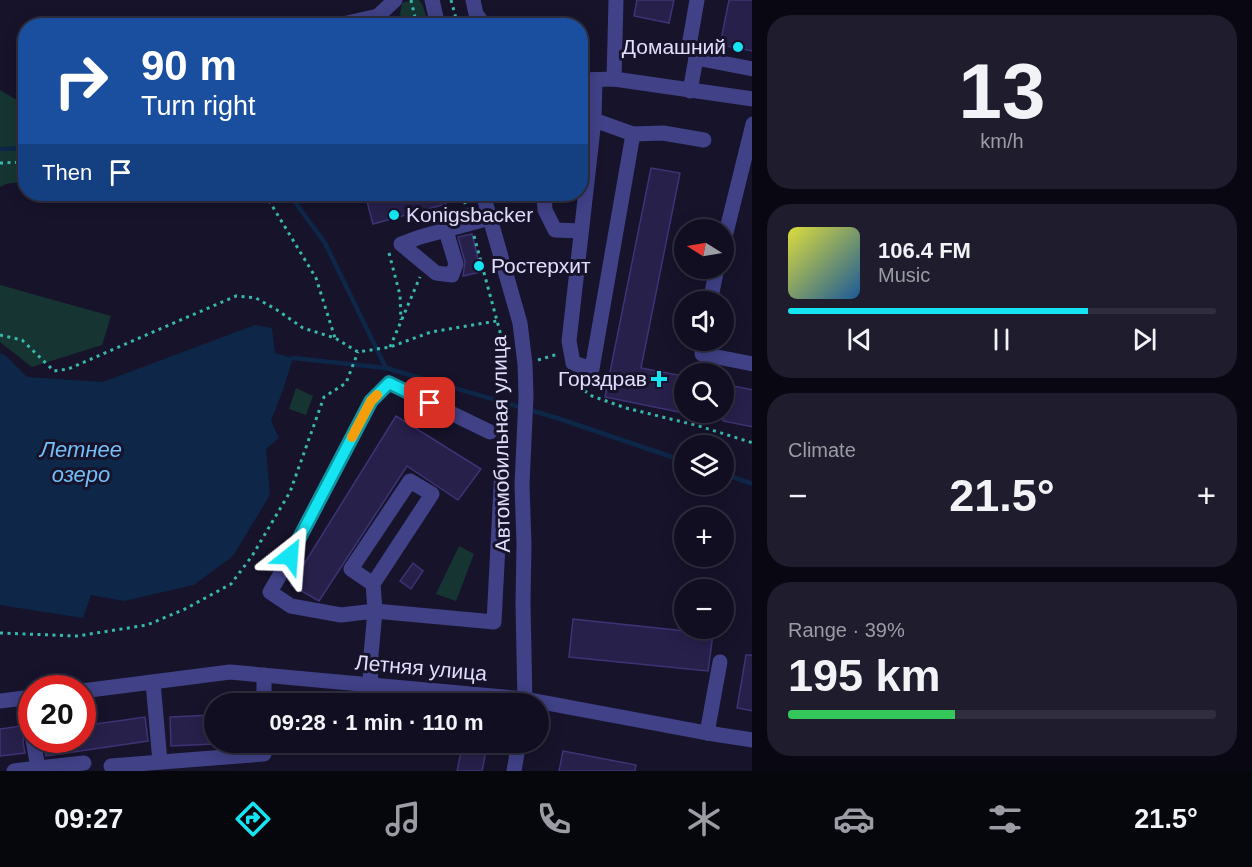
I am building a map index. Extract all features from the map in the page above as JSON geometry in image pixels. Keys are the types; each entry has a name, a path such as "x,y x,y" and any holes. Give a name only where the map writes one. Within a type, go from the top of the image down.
{"street":[{"path":"382,18 395,0"},
{"path":"432,0 436,18"},
{"path":"473,0 479,18"},
{"path":"614,79 616,0"},
{"path":"690,91 696,58 690,40 697,0"},
{"path":"696,58 752,69"},
{"path":"588,142 594,120 588,80 614,79 752,99"},
{"path":"594,120 633,134 663,133 704,140"},
{"path":"729,219 752,128"},
{"path":"583,201 569,341 572,357 592,369 633,134"},
{"name":"Автомобильная улица","path":"485,201 520,323 525,364 522,485 525,693"},
{"path":"544,201 545,210 555,230 581,231"},
{"path":"446,231 456,264 452,274 436,273 401,244 490,218"},
{"path":"702,351 702,354 752,364"},
{"path":"490,432 389,383 371,401 270,592 291,606 341,615 375,611 494,622 502,468"},
{"path":"371,685 370,666 375,611 373,584 432,494 410,481 351,569 373,584"},
{"path":"707,733 720,662"},
{"name":"Летняя улица","path":"96,689 230,672 448,693"},
{"path":"264,675 264,693"},
{"path":"153,682 160,762"},
{"path":"0,701 18,699"},
{"name":"Летняя улица","path":"549,705 752,740"},
{"path":"35,753 38,768"},
{"path":"111,766 264,753"},
{"path":"514,771 517,753"},
{"path":"14,771 84,763"}],"path":[{"path":"411,0 415,18"},
{"path":"451,0 456,18"},
{"path":"0,163 18,162"},
{"path":"269,201 316,278 335,338"},
{"path":"464,201 509,365"},
{"path":"386,244 400,295 401,321"},
{"path":"390,347 425,264"},
{"path":"0,335 22,340 54,371 68,369 236,296 256,298 303,328 335,338 358,352 390,347 431,332 497,321"},
{"path":"0,633 77,636 147,625 193,605 231,584 252,556 290,492 324,397 346,382 358,352"},
{"path":"525,364 572,357 579,387 592,396 626,408 699,426 752,443"}],"green space":[{"path":"419,0 427,18 401,18 402,3"},
{"path":"0,90 18,101 18,182 0,187"},
{"path":"0,285 111,316 102,345 32,367 0,342"},
{"path":"296,388 313,396 306,415 289,409"},
{"path":"459,546 474,554 456,601 436,594"}],"water":[{"name":"Летнее озеро","path":"255,325 272,328 275,353 293,358 271,421 279,438 266,449 270,495 233,556 194,585 124,601 91,595 83,618 0,605 0,353 5,355 27,377 103,382"}],"building":[{"path":"637,0 674,0 669,23 634,16"},
{"path":"729,0 752,0 752,51 720,45"},
{"path":"651,168 680,173 641,368 674,374 674,411 605,397"},
{"path":"367,201 445,201 446,204 373,224"},
{"path":"472,234 481,272 463,276 465,262 458,237"},
{"path":"734,386 752,390 752,427 733,423"},
{"path":"396,416 481,469 458,500 407,466 319,601 291,585"},
{"path":"413,563 423,571 411,589 400,581"},
{"path":"573,619 674,630 674,639 712,639 708,671 569,657"},
{"path":"746,655 752,655 752,711 737,708"},
{"path":"204,715 204,744 171,746 170,717"},
{"path":"145,717 148,741 96,749 96,724"},
{"path":"18,726 18,753 25,753 0,756 0,729"},
{"path":"563,751 636,765 635,771 559,771"},
{"path":"45,753 66,753 46,756"},
{"path":"461,753 486,753 482,771 457,771"}],"waterway":[{"path":"0,149 18,148"},
{"path":"294,201 325,243 386,368"},
{"path":"293,358 386,368 557,418 674,458"},
{"path":"734,478 752,484"}],"slow traffic":[{"path":"352,437 371,401 377,395"}],"place":[{"name":"Домашний","path":"738,47"},
{"name":"Konigsbacker","path":"394,215"},
{"name":"Ростерхит","path":"479,266"},
{"name":"Горздрав","path":"659,379"}],"route":[{"path":"290,556 371,401 389,383 430,403"}]}
